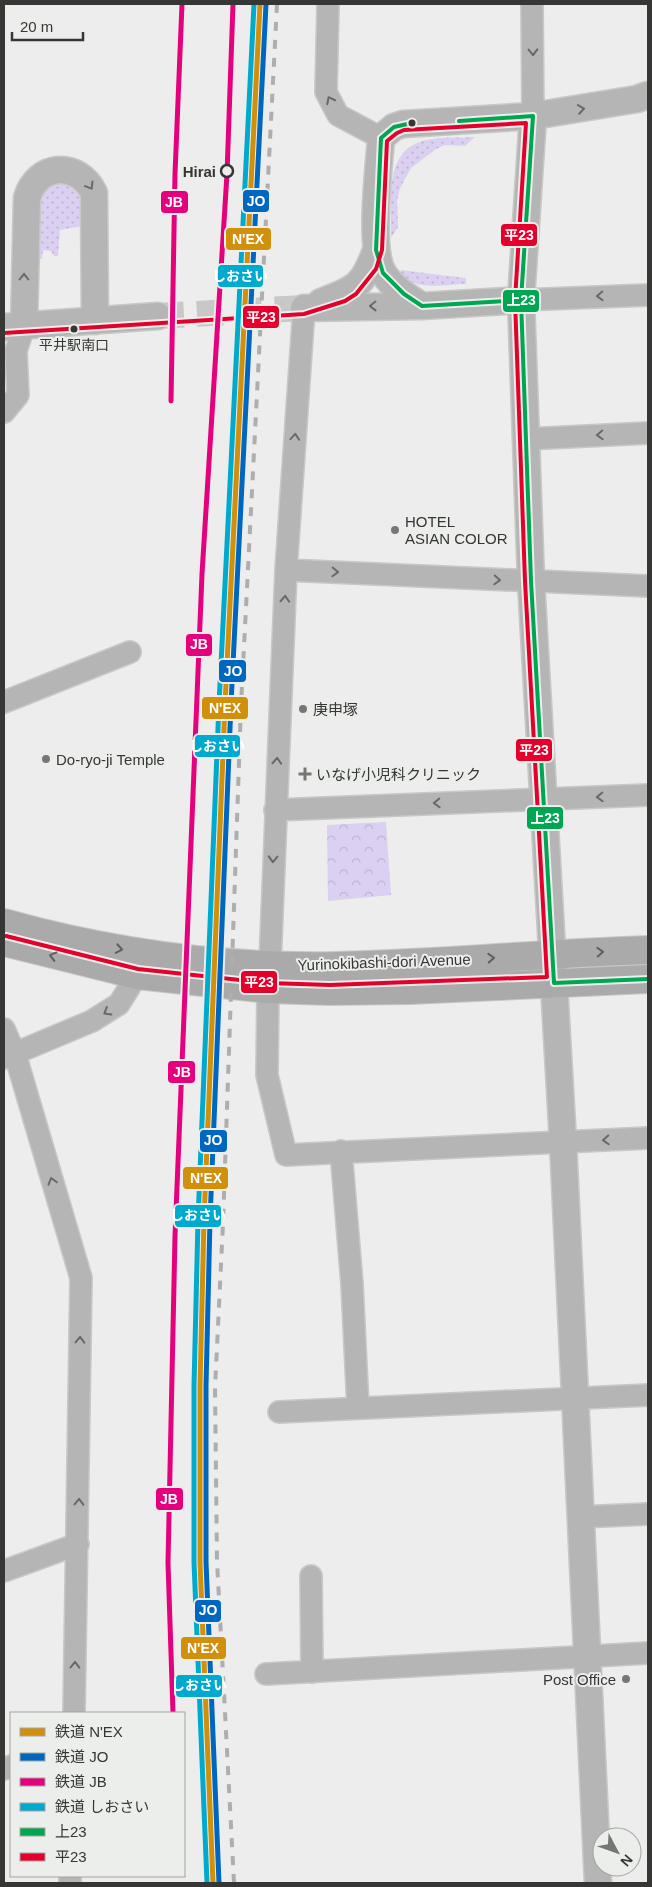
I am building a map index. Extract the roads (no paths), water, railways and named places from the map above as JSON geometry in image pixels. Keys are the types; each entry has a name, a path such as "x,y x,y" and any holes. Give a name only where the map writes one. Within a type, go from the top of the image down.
{"main road":[{"name":"Yurinokibashi-dori Avenue","path":"4,923 63,940 269,976 339,991 648,979"},
{"name":"Yurinokibashi-dori Avenue","path":"4,942 137,975 269,976 334,966 648,950"}],"street":[{"path":"328,4 326,92 338,115 381,138"},
{"path":"532,4 533,116 521,300 531,581 563,1142 598,1883"},
{"path":"304,308 343,295 353,289 370,266 376,250 381,138 394,127 403,124 533,116 637,99 648,95"},
{"path":"4,412 18,395 14,326 27,198 30,188 39,178 47,173 66,170 80,174 89,182 94,193 95,320"},
{"path":"376,250 383,273 404,294 422,306"},
{"path":"304,308 422,306 648,295"},
{"path":"304,308 286,570 269,976 267,1075 286,1155 648,1138"},
{"path":"14,326 158,316"},
{"path":"526,439 648,433"},
{"path":"286,570 648,586"},
{"path":"4,702 130,652"},
{"path":"275,810 648,795"},
{"path":"9,1056 92,1021 119,1004 137,975"},
{"path":"4,1029 9,1056 81,1278 74,1712"},
{"path":"341,1151 352,1284 358,1408"},
{"path":"279,1412 648,1395"},
{"path":"580,1518 648,1514"},
{"path":"4,1571 78,1544"},
{"path":"311,1576 312,1672"},
{"path":"266,1674 648,1653"}],"tunnel":[{"path":"158,316 304,308"}],"railway":[{"path":"234,1883 217,1561 215,1388 223,1223 241,705 277,4"}],"rail line":[{"name":"JB","path":"171,401 175,174 182,4"},
{"name":"JB","path":"173,1712 168,1563 175,1236 202,574 227,174 233,4"},
{"name":"しおさい","path":"207,1883 194,1562 194,1386 198,1220 219,704 254,4"},
{"name":"N'EX","path":"213,1883 200,1562 200,1386 204,1220 225,704 260,4"},
{"name":"JO","path":"219,1883 206,1562 206,1386 210,1220 231,704 266,4"}],"place":[{"name":"Hirai","path":"227,171"},
{"name":"平井駅南口","path":"74,329"},
{"name":"HOTEL ASIAN COLOR","path":"395,530"},
{"name":"庚申塚","path":"303,709"},
{"name":"Do-ryo-ji Temple","path":"46,759"},
{"name":"いなげ小児科クリニック","path":"305,774"},
{"name":"Post Office","path":"626,1679"}]}
